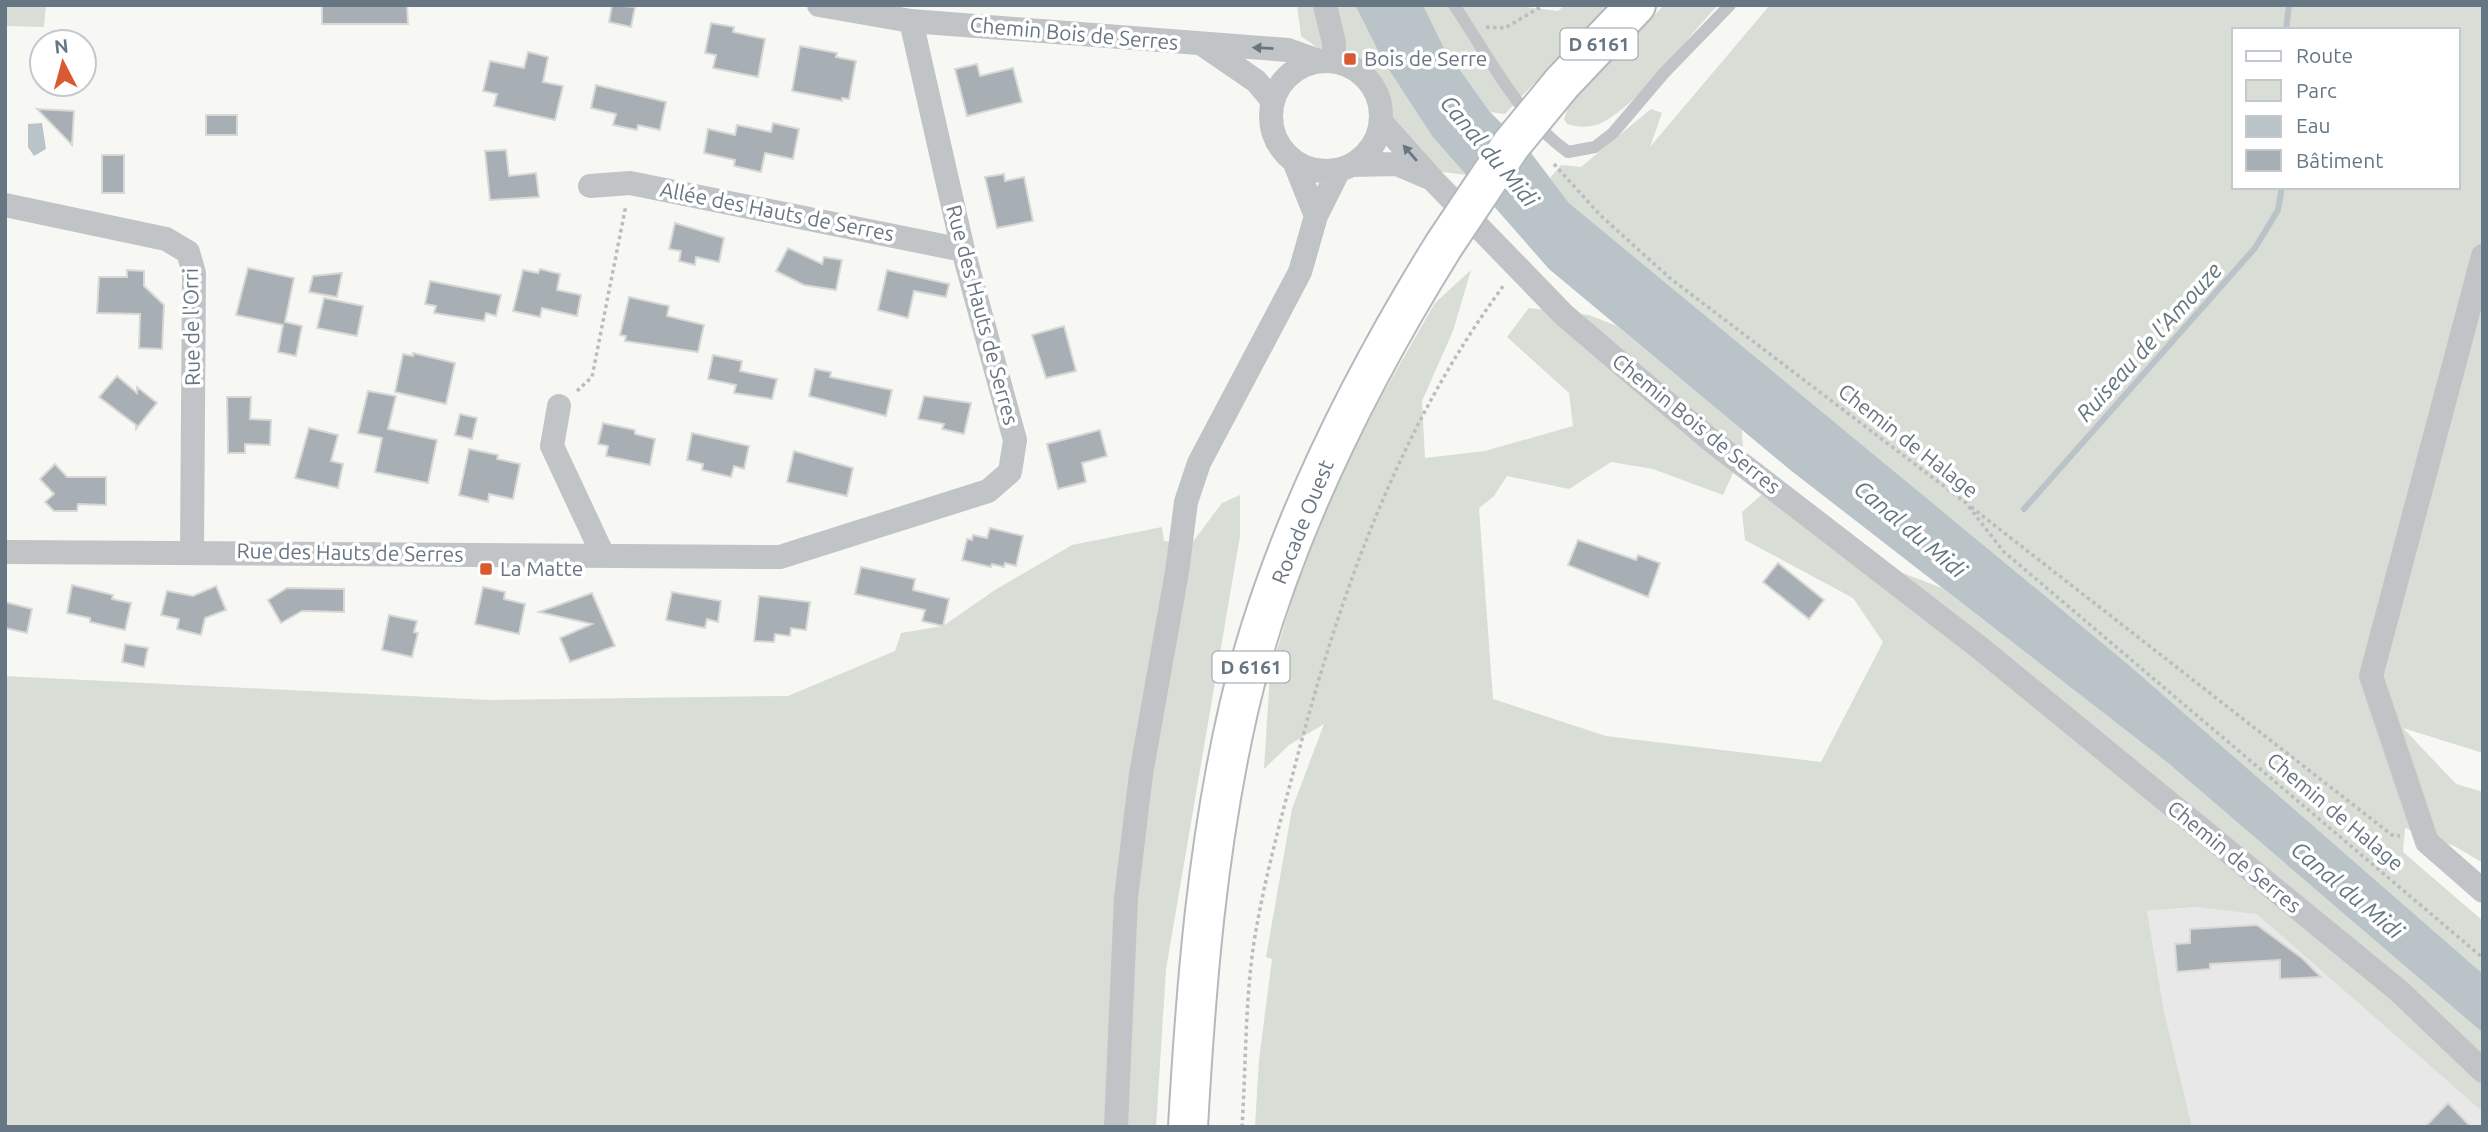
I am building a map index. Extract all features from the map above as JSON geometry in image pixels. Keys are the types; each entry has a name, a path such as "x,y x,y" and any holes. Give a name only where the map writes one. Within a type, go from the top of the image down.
{"main road":[{"name":"Rocade Ouest","path":"1188,1127 1199,953 1214,830 1239,705 1283,569 1311,494 1391,330 1444,245 1511,145 1562,83 1636,5"}],"street":[{"path":"1325,5 1334,43 1327,61"},
{"name":"Chemin Bois de Serres","path":"825,6 911,21 1288,50 1327,61"},
{"name":"Rue des Hauts de Serres","path":"5,552 192,551 780,557 988,491 1010,472 1016,440 963,250 911,21"},
{"name":"Chemin Bois de Serres","path":"1205,45 1256,81 1273,101"},
{"path":"1116,1127 1126,898 1141,774 1177,572 1186,502 1199,463 1300,272 1316,216 1346,168 1366,154 1377,140 1382,124 1381,106 1376,90 1365,76 1351,66 1327,61 1290,74 1273,101 1270,117 1274,134 1282,149 1294,161 1309,169 1346,168"},
{"name":"Chemin Bois de Serres","path":"1382,124 1564,315 1708,438 1980,648"},
{"path":"1294,161 1316,216"},
{"name":"Chemin Bois de Serres","path":"1346,168 1397,164 1432,179"},
{"name":"Allée des Hauts de Serres","path":"590,186 630,183 963,250"},
{"name":"Rue de l'Orri","path":"5,205 166,239 188,252 194,273 192,551"},
{"path":"2483,256 2371,676 2427,842 2483,891"},
{"path":"559,406 552,446 603,555"},
{"name":"Chemin de Serres","path":"1980,648 2399,991 2483,1071"}],"lane":[{"path":"1454,5 1518,101 1550,139 1568,152 1595,147 1613,133 1665,72 1730,5"}],"path":[{"path":"1468,26 1505,28 1544,5"},
{"name":"Chemin de Halage","path":"1549,159 1600,215 1671,279 1966,503 2003,551 2483,958"},
{"path":"559,406 592,377 630,183"},
{"path":"1242,1127 1254,945 1269,856 1321,666 1386,486 1471,329 1518,267"},
{"path":"1966,503 2392,835 2427,842"}],"shaded area":[{"path":"2264,902 2483,1091 2483,1127 2192,1127 2164,1011 2147,911"}],"green space":[{"path":"5,5 46,5 44,27 5,26"},
{"path":"1297,5 1355,5 1405,94 1467,175 1434,171 1394,124 1385,97 1301,36"},
{"path":"1423,5 1509,5 1558,11 1565,5 1608,5 1505,114 1490,112 1443,46"},
{"path":"1664,5 1718,5 1661,71 1614,116 1591,126 1567,124 1564,119 1569,105"},
{"path":"1770,5 2483,5 2483,753 2403,728 2456,784 2483,792 2483,863 2456,847 2405,828 2403,852 2483,921 2483,974 2130,666 1569,203 1550,178 1561,165 1581,167 1651,109 1662,113 1650,147"},
{"path":"1471,270 1453,331 1422,401 1425,458 1485,451 1573,426 1569,393 1507,337 1529,308 1589,315 1617,326 1742,430 1743,451 1723,495 1653,469 1611,462 1569,489 1507,476 1494,496 1479,508 1493,699 1606,736 1821,762 1883,642 1853,598 1745,540 1742,512 1776,482 1868,560 1942,588 2168,763 2483,1033 2483,1112 2257,914 2197,907 2147,911 2164,1011 2192,1127 1255,1127 1259,1060 1272,959 1266,957 1292,809 1324,724 1289,745 1264,769 1270,673 1314,526 1385,390 1435,303"},
{"path":"1240,495 1240,536 1166,969 1156,1127 5,1127 5,676 489,700 788,696 895,651 901,633 943,626 995,590 1072,545 1162,527 1164,541 1192,543 1222,503"}],"water":[{"name":"Canal du Midi","path":"1355,5 1423,5 1443,46 1490,112 1531,153 1569,203 2130,666 2483,974 2483,1033 2168,763 1789,469 1549,269 1433,137 1384,62"},
{"path":"42,123 46,149 34,156 28,147 28,124"}],"building":[{"path":"322,5 407,5 408,24 322,24"},
{"path":"612,5 635,7 631,27 609,22"},
{"path":"711,23 734,27 733,32 765,39 758,77 713,68 716,55 705,53"},
{"path":"800,46 837,53 836,57 856,61 849,99 842,98 842,101 792,91"},
{"path":"528,52 548,57 543,82 563,86 555,120 494,106 497,94 483,91 490,61 524,68"},
{"path":"977,64 980,76 1013,68 1022,102 967,116 955,69"},
{"path":"596,85 666,102 660,130 638,125 637,130 613,125 616,114 591,108"},
{"path":"37,109 74,111 72,145"},
{"path":"206,115 237,115 237,135 206,135"},
{"path":"773,123 799,129 793,159 765,153 761,172 734,166 735,160 704,153 708,129 735,135 737,125 771,132"},
{"path":"506,150 509,176 536,173 539,197 490,200 485,151"},
{"path":"102,155 124,155 124,193 102,193"},
{"path":"1004,174 1005,181 1024,177 1033,221 997,228 985,177"},
{"path":"675,223 724,238 719,262 696,257 695,265 679,261 681,251 669,249"},
{"path":"788,248 822,264 824,257 842,260 836,290 804,285 776,271"},
{"path":"248,268 294,278 285,322 302,326 296,356 278,352 283,325 236,315"},
{"path":"540,269 560,274 557,290 581,295 577,316 542,308 540,317 513,311 523,270 538,273"},
{"path":"127,270 144,271 144,286 164,305 162,349 139,348 140,314 97,313 99,277 127,277"},
{"path":"887,270 949,284 946,297 914,291 908,318 878,310"},
{"path":"342,273 337,297 309,292 313,276"},
{"path":"430,281 501,295 496,316 486,313 484,321 434,313 436,306 425,304"},
{"path":"629,297 669,306 667,316 704,325 698,352 625,341 626,336 620,335"},
{"path":"324,298 363,306 357,336 317,328"},
{"path":"1064,326 1076,371 1046,378 1032,335"},
{"path":"413,353 455,363 446,404 395,392 403,354 413,356"},
{"path":"713,355 742,361 740,371 777,379 772,399 734,393 736,385 708,379"},
{"path":"815,369 831,372 830,377 892,390 886,416 809,396"},
{"path":"117,376 137,393 137,387 157,403 136,429 136,425 99,397"},
{"path":"368,391 396,396 388,429 437,440 428,483 375,472 382,438 358,433"},
{"path":"924,396 971,403 964,434 942,429 944,424 918,419"},
{"path":"227,397 251,397 250,419 271,420 270,445 245,444 245,453 228,453"},
{"path":"460,414 477,418 472,439 455,435"},
{"path":"603,423 635,430 635,434 655,439 650,465 606,456 608,446 598,444"},
{"path":"309,428 338,435 331,461 343,464 338,488 295,478"},
{"path":"1100,430 1107,456 1082,463 1086,482 1058,489 1047,444"},
{"path":"692,433 749,446 744,469 734,466 731,477 702,470 703,464 687,460"},
{"path":"469,449 498,455 497,459 520,464 513,499 489,494 488,502 459,495"},
{"path":"794,451 853,468 847,496 787,482"},
{"path":"55,464 67,477 106,477 106,505 78,504 77,511 54,511 45,502 54,494 40,479"},
{"path":"990,528 1023,536 1016,566 1005,563 1004,567 992,564 991,567 962,560 967,539 972,540 973,535 987,538"},
{"path":"1578,540 1636,560 1638,555 1660,563 1648,597 1568,565"},
{"path":"1778,563 1824,600 1809,619 1763,582"},
{"path":"861,567 915,579 913,590 949,599 943,626 922,621 925,610 855,594"},
{"path":"72,585 113,595 112,599 131,603 125,630 90,622 90,618 67,613"},
{"path":"216,586 226,610 205,618 201,635 177,629 179,619 161,615 167,591 193,596"},
{"path":"483,587 505,592 504,599 525,604 519,634 475,624"},
{"path":"287,588 344,589 344,612 302,611 281,623 268,600"},
{"path":"672,592 721,601 718,622 707,619 705,628 666,620"},
{"path":"592,593 615,646 570,662 560,638 592,624 539,612"},
{"path":"759,596 810,602 806,630 791,628 790,636 775,634 774,642 754,641"},
{"path":"5,602 32,609 27,633 5,628"},
{"path":"389,615 417,621 414,632 418,633 412,657 382,650"},
{"path":"125,644 148,648 144,667 122,662"},
{"path":"2257,925 2302,958 2321,977 2280,979 2280,960 2210,964 2210,969 2177,972 2175,944 2190,943 2190,929"},
{"path":"2448,1103 2471,1127 2425,1127"}],"waterway":[{"name":"Ruiseau de l'Amouze","path":"2286,28 2289,5"},
{"name":"Ruiseau de l'Amouze","path":"2024,509 2255,248 2278,210 2282,189"}],"place":[{"name":"Bois de Serre","path":"1350,59"},
{"name":"La Matte","path":"486,569"}]}
